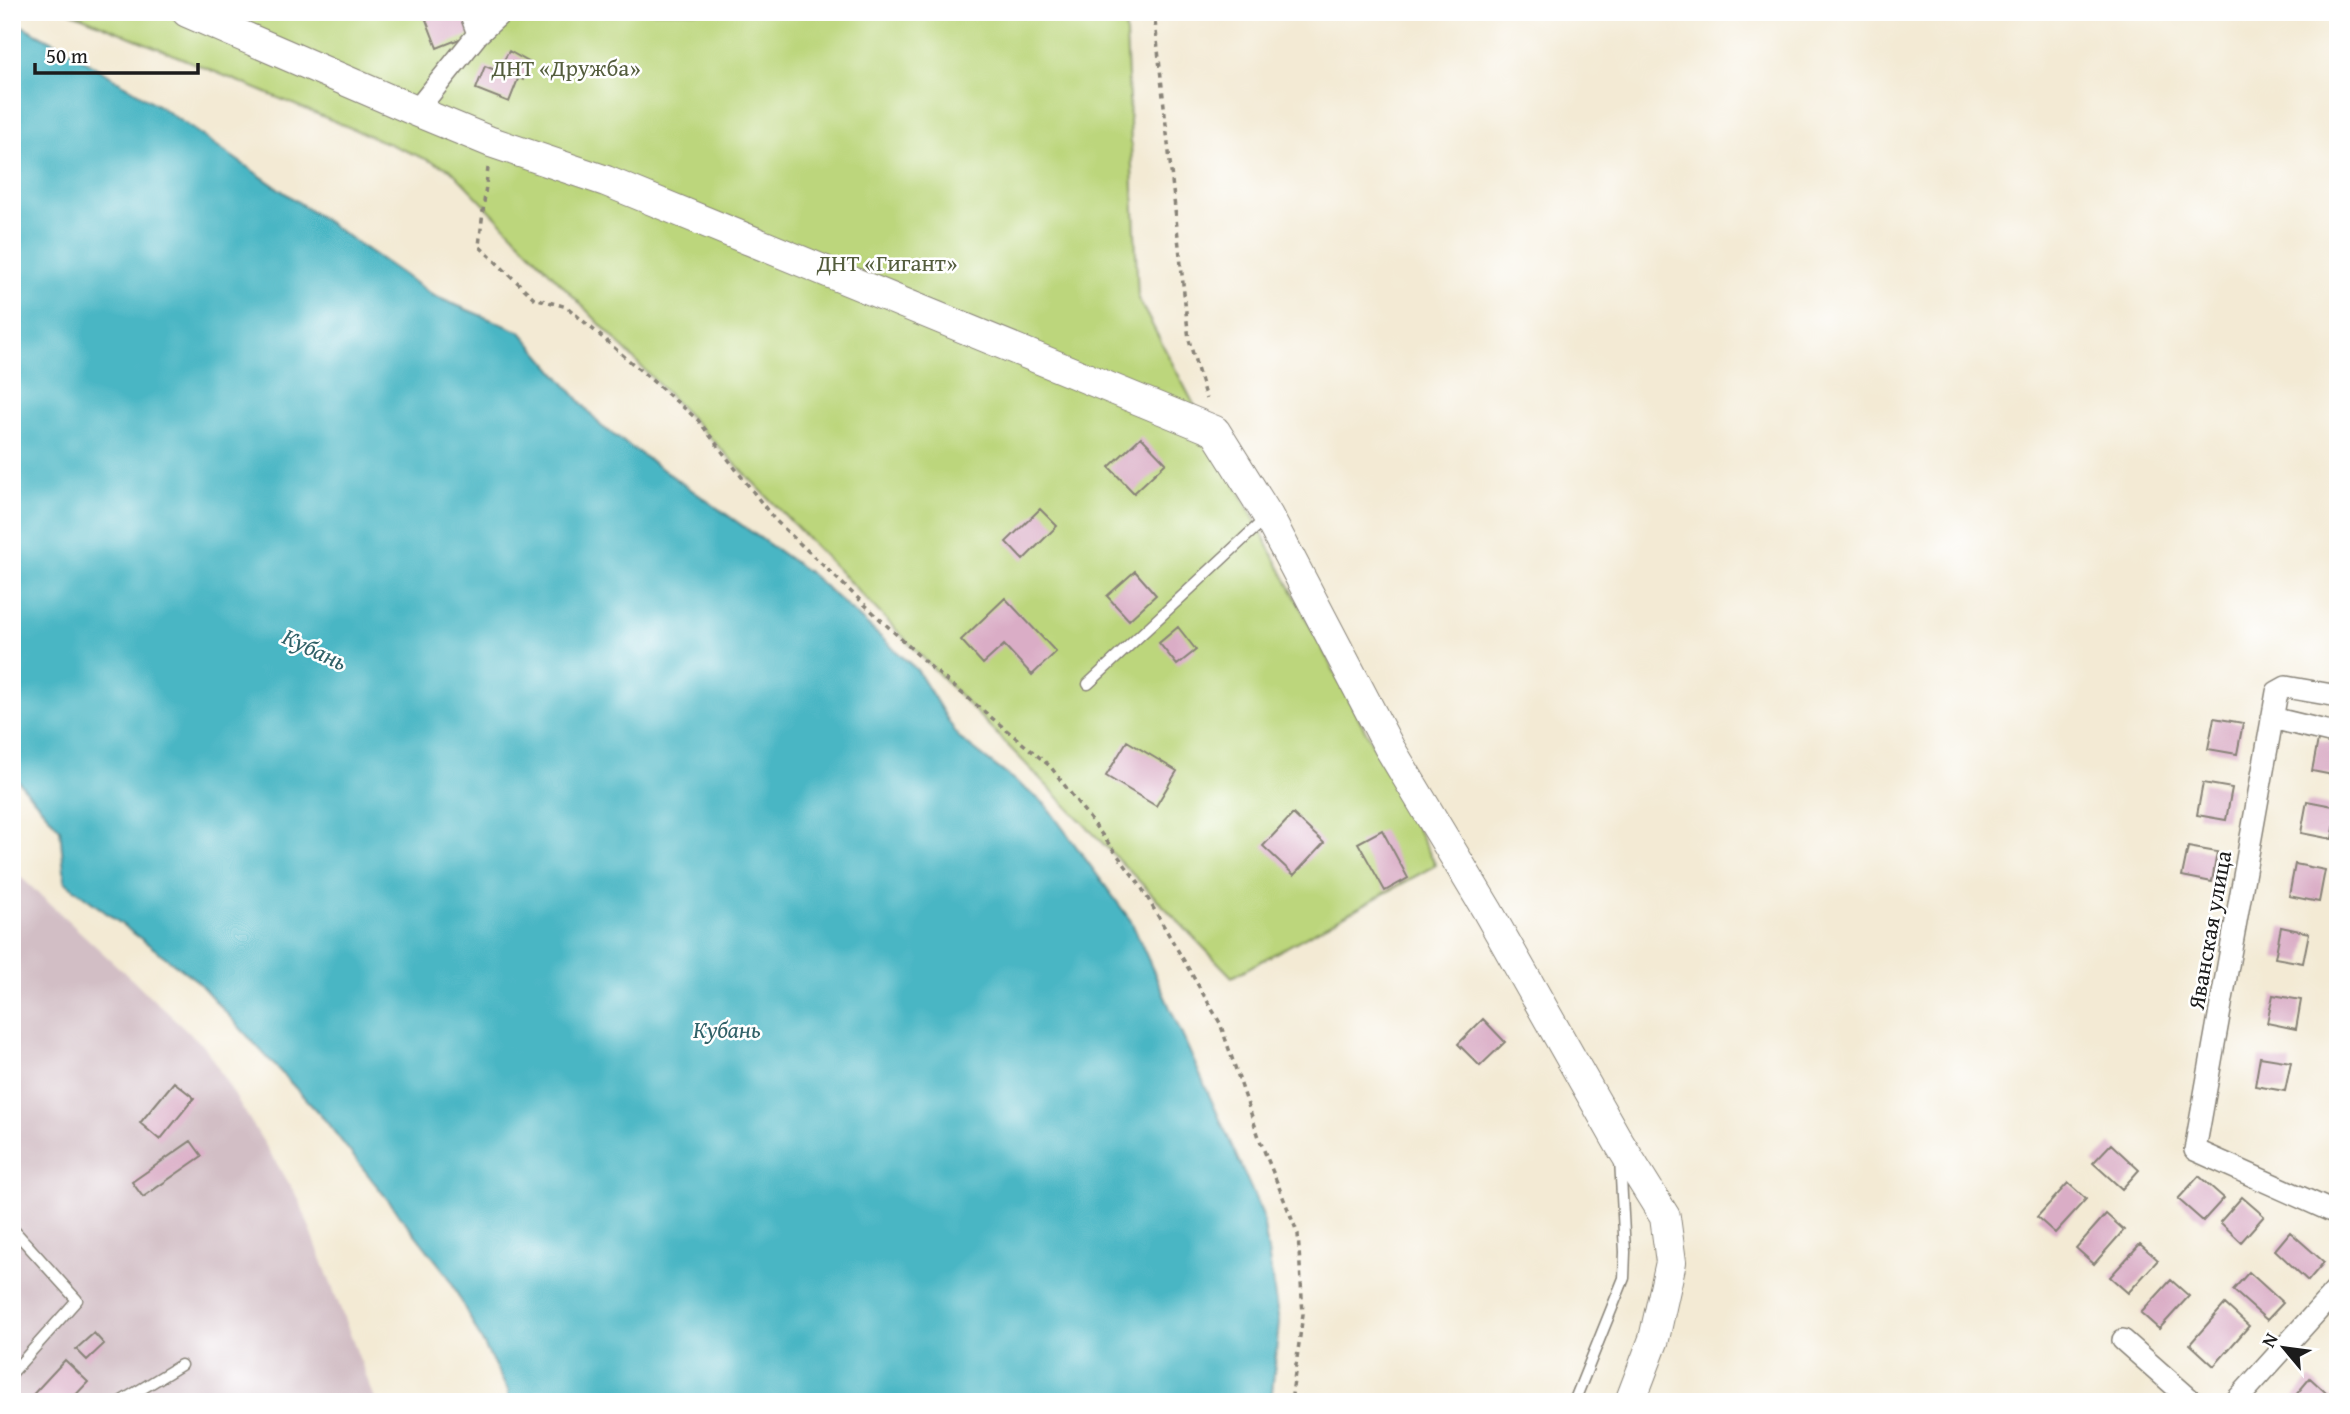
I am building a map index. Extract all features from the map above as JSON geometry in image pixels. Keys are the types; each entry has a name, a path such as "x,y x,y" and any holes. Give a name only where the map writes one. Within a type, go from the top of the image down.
{"street":[{"path":"470,12 478,34"},
{"path":"416,111 478,34 502,12"},
{"path":"201,15 491,142 618,187 1215,432 1268,516 1389,747 1487,910 1619,1143 1665,1217 1671,1262 1654,1339 1630,1402"},
{"name":"Яванская улица","path":"2338,696 2286,687 2277,692 2195,1150 2338,1214"},
{"path":"2272,719 2338,734"},
{"path":"2235,1402 2338,1287"},
{"path":"2123,1340 2193,1402"}],"lane":[{"path":"1088,684 1268,516"},
{"path":"1574,1402 1624,1278 1619,1143"},
{"path":"12,1228 78,1300 12,1373"},
{"path":"120,1402 181,1365"}],"path":[{"path":"1154,12 1189,340 1215,432"},
{"path":"491,142 479,246 534,298 567,307 698,420 774,519 934,670 1050,766 1140,885 1220,1023 1261,1143 1298,1234 1303,1314 1291,1402"}],"shaded area":[{"path":"12,869 205,1047 299,1200 376,1402 12,1402"}],"green space":[{"name":"ДНТ «Гигант»","path":"70,12 1125,12 1138,298 1436,865 1232,977 450,169"}],"water":[{"name":"Кубань","path":"12,21 61,46 159,106 434,296 521,332 601,426 811,574 917,670 959,738 1045,804 1131,921 1262,1213 1279,1323 1271,1402 508,1402 508,1391 448,1276 324,1119 196,980 65,882 60,829 12,774"}],"building":[{"path":"423,12 463,12 472,34 437,48"},
{"path":"509,51 532,64 523,80 500,67"},
{"path":"485,66 518,79 509,102 476,89"},
{"path":"1141,437 1166,463 1134,493 1109,467"},
{"path":"1040,509 1057,526 1023,560 1006,542"},
{"path":"1135,571 1156,595 1129,620 1107,596"},
{"path":"1005,598 1056,652 1032,675 1004,645 983,664 961,640"},
{"path":"1178,627 1196,650 1177,665 1159,643"},
{"path":"2214,718 2243,723 2237,754 2208,749"},
{"path":"2318,740 2338,743 2338,776 2312,771"},
{"path":"1127,741 1177,771 1156,806 1106,776"},
{"path":"2203,783 2232,788 2226,820 2197,815"},
{"path":"2307,801 2338,807 2332,839 2301,833"},
{"path":"1293,814 1324,843 1294,875 1263,846"},
{"path":"1382,830 1408,878 1385,891 1358,843"},
{"path":"2188,847 2217,852 2212,882 2182,876"},
{"path":"2295,864 2325,870 2319,902 2289,896"},
{"path":"2281,927 2309,933 2303,963 2275,958"},
{"path":"2273,995 2301,1000 2296,1029 2267,1023"},
{"path":"1483,1019 1505,1042 1480,1066 1458,1044"},
{"path":"2260,1057 2291,1062 2285,1091 2255,1086"},
{"path":"174,1082 194,1098 160,1140 140,1123"},
{"path":"191,1141 202,1156 143,1197 132,1182"},
{"path":"2111,1144 2139,1170 2122,1189 2093,1163"},
{"path":"2199,1176 2224,1198 2203,1221 2178,1199"},
{"path":"2068,1183 2086,1199 2055,1233 2037,1217"},
{"path":"2242,1197 2264,1216 2241,1242 2220,1222"},
{"path":"2106,1214 2124,1230 2094,1264 2076,1248"},
{"path":"2290,1232 2324,1262 2308,1281 2275,1250"},
{"path":"2140,1244 2158,1260 2128,1293 2110,1277"},
{"path":"2249,1272 2283,1303 2267,1320 2233,1290"},
{"path":"2171,1280 2189,1296 2159,1329 2141,1313"},
{"path":"2225,1304 2249,1326 2214,1366 2190,1344"},
{"path":"94,1333 104,1344 87,1360 76,1349"},
{"path":"65,1360 88,1382 69,1402 26,1402"},
{"path":"2310,1378 2336,1402 2290,1402"}],"park label":[{"name":"ДНТ «Дружба»","path":"566,67"}]}
